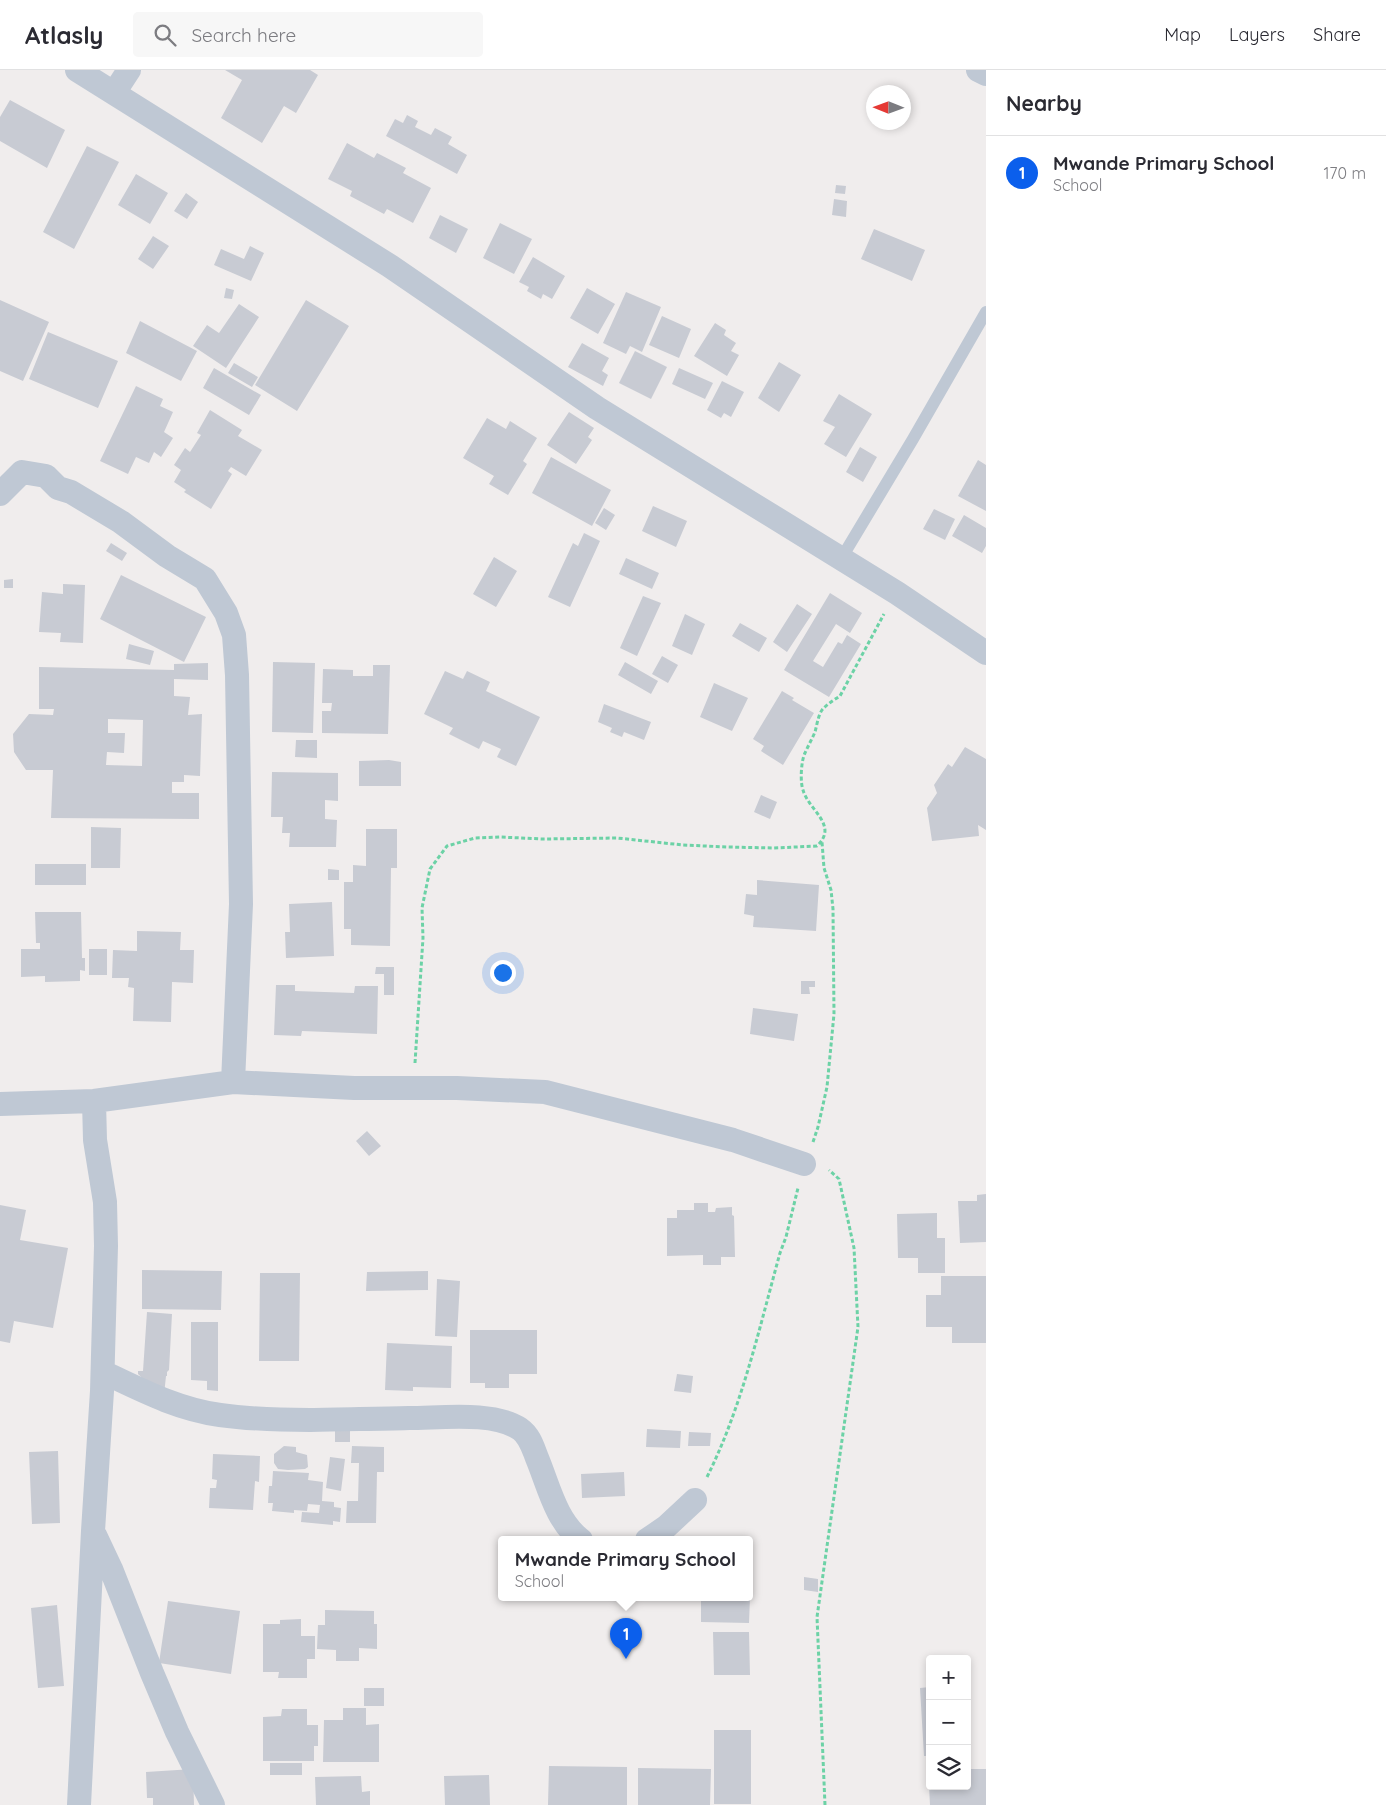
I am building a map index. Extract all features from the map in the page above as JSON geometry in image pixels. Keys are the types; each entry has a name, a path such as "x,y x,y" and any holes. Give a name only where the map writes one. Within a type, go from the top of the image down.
{"street":[{"path":"77,70 390,266 597,408 896,592 986,653"},
{"path":"114,93 129,70"},
{"path":"978,70 986,74"},
{"path":"0,494 22,472 46,476 58,488 71,492 121,522 167,556 205,579 226,613 234,635 238,705 241,904 232,1082"},
{"path":"0,1104 94,1101 232,1082 354,1088 457,1088 544,1092 733,1140 804,1164"},
{"path":"80,1805 93,1531 103,1372 105,1202 95,1140 94,1101"},
{"path":"103,1372 158,1398 183,1407 220,1414 308,1420 463,1418 504,1421 526,1434 561,1519 576,1536"},
{"path":"652,1536 666,1527 695,1500"},
{"path":"93,1531 111,1569 177,1732 213,1805"}],"lane":[{"path":"841,559 986,312"}],"path":[{"path":"695,1500 722,1445 737,1405 786,1237 804,1164 818,1127 827,1087 833,1041 834,1014 833,909 831,890 824,868 822,842 825,834 824,823 811,806 802,789 801,770 804,755 814,735 820,712 840,696 896,592"},
{"path":"413,1088 423,938 422,908 430,869 447,846 475,838 500,837 543,839 617,838 683,845 774,848 817,846 822,842"},
{"path":"804,1164 826,1168 839,1179 854,1248 858,1327 817,1617 825,1805"}],"building":[{"path":"225,70 310,70 318,75 296,113 284,106 262,143 221,118 242,80"},
{"path":"10,100 65,130 47,168 0,141 0,117"},
{"path":"407,115 418,121 415,127 431,135 435,128 452,137 448,144 467,155 457,174 386,136 395,119 403,123"},
{"path":"347,143 374,158 377,153 406,168 403,173 431,188 413,223 387,209 384,214 350,196 352,191 328,179"},
{"path":"87,146 119,162 74,249 43,232"},
{"path":"136,174 168,193 150,224 118,205"},
{"path":"836,185 846,186 845,194 835,193"},
{"path":"186,193 198,202 187,219 174,211"},
{"path":"834,199 847,201 846,217 832,215"},
{"path":"440,215 468,229 456,253 429,238"},
{"path":"500,223 532,239 514,274 483,258"},
{"path":"874,229 925,250 912,281 861,259"},
{"path":"153,236 169,246 153,269 138,259"},
{"path":"250,246 264,253 251,281 214,265 221,249 244,259"},
{"path":"533,257 565,276 552,299 543,294 541,299 527,291 529,287 519,282"},
{"path":"226,288 234,290 232,299 224,298"},
{"path":"587,288 615,304 598,334 570,318"},
{"path":"626,292 661,307 642,352 630,346 626,354 603,343"},
{"path":"0,300 49,322 23,381 0,371"},
{"path":"306,300 349,326 297,411 255,385"},
{"path":"239,304 259,317 226,368 193,346 207,325 219,333"},
{"path":"662,316 691,329 679,358 649,345"},
{"path":"140,321 197,351 181,381 126,353"},
{"path":"715,323 726,330 724,335 736,343 731,351 739,355 727,376 694,356"},
{"path":"48,332 118,361 98,408 29,379"},
{"path":"582,343 609,358 602,371 608,375 603,386 568,367"},
{"path":"635,351 667,367 651,399 619,383"},
{"path":"779,362 801,375 779,412 758,398"},
{"path":"234,363 258,377 252,387 228,373"},
{"path":"214,368 261,395 249,415 203,388"},
{"path":"679,368 713,383 705,399 672,384"},
{"path":"722,381 744,392 731,417 724,413 721,418 707,410"},
{"path":"136,386 163,399 160,406 173,412 164,432 173,438 161,457 154,452 149,463 136,457 128,474 100,461"},
{"path":"839,394 872,414 846,457 824,444 835,427 823,421"},
{"path":"210,410 242,430 238,436 262,450 246,476 231,467 228,471 232,474 211,509 184,492 186,490 174,482 181,470 174,465 185,448 190,452 201,435 197,433"},
{"path":"569,412 594,428 588,437 592,440 576,464 547,445"},
{"path":"487,418 506,429 510,421 537,438 523,461 527,464 508,495 489,484 494,476 463,458"},
{"path":"860,447 877,457 863,482 846,472"},
{"path":"551,457 611,490 592,526 532,493"},
{"path":"978,460 986,465 986,511 958,496"},
{"path":"653,506 687,521 676,547 642,531"},
{"path":"604,508 615,515 606,530 595,523"},
{"path":"934,509 955,519 945,540 923,529"},
{"path":"964,515 986,528 986,546 982,553 952,536"},
{"path":"584,533 600,541 570,607 548,597 573,543 578,546"},
{"path":"111,543 127,553 122,561 106,551"},
{"path":"494,557 517,571 496,607 473,594"},
{"path":"626,558 659,573 652,589 619,574"},
{"path":"121,575 206,617 184,662 100,619"},
{"path":"13,579 13,588 4,588 4,580"},
{"path":"63,584 85,585 83,643 60,642 61,633 39,632 42,592 63,594"},
{"path":"830,593 862,613 850,633 836,624 813,661 823,667 838,642 842,644 847,635 861,644 829,697 784,670"},
{"path":"643,596 661,603 637,656 620,648"},
{"path":"797,604 812,614 787,652 773,642"},
{"path":"685,614 705,624 692,655 672,646"},
{"path":"740,623 767,638 759,652 732,636"},
{"path":"129,644 154,651 150,665 126,659"},
{"path":"662,656 678,665 668,683 652,674"},
{"path":"273,662 315,663 313,733 272,732"},
{"path":"625,662 658,681 651,694 618,675"},
{"path":"208,663 208,680 174,679 174,696 190,697 188,715 202,714 200,776 184,775 184,782 172,782 172,793 199,793 199,819 51,818 53,770 26,770 14,752 13,734 29,714 53,715 54,709 39,709 39,667 174,670 174,664","holes":["108,719 143,720 142,766 106,765 107,752 124,753 125,733 108,733"]},
{"path":"373,665 390,665 388,734 322,733 322,711 331,711 332,703 322,703 323,669 353,670 353,676 373,676"},
{"path":"445,671 463,679 467,671 490,682 486,691 540,717 516,766 497,757 501,749 483,741 479,749 449,734 453,728 424,714"},
{"path":"714,683 748,698 732,731 700,717"},
{"path":"782,691 794,698 792,700 814,713 783,765 761,751 764,746 753,739"},
{"path":"604,704 651,722 644,740 624,732 622,737 610,732 612,728 598,722"},
{"path":"296,740 317,740 317,758 295,757"},
{"path":"965,747 986,759 986,830 978,825 979,836 932,841 927,808 937,793 934,785 948,764 952,767"},
{"path":"389,760 401,762 401,786 359,786 359,761"},
{"path":"272,772 338,773 338,801 325,800 325,819 337,820 336,847 289,847 290,833 282,833 283,817 271,817"},
{"path":"761,795 777,802 770,819 754,812"},
{"path":"91,827 121,828 120,868 91,868"},
{"path":"366,829 397,829 397,868 391,868 390,946 351,945 351,929 344,929 344,882 353,882 353,865 366,866"},
{"path":"35,864 86,864 86,885 35,885"},
{"path":"328,869 339,870 339,880 328,880"},
{"path":"757,880 819,885 816,931 753,927 754,916 744,914 746,894 757,895"},
{"path":"332,902 334,956 286,958 285,932 290,932 289,904"},
{"path":"35,912 81,912 82,958 85,958 85,971 80,970 80,981 45,982 45,976 21,977 21,949 40,949 40,943 36,943"},
{"path":"137,931 181,932 180,950 194,950 193,983 172,982 171,1022 133,1021 134,988 128,987 129,978 112,978 113,950 137,951"},
{"path":"89,949 107,949 107,975 89,975"},
{"path":"376,967 394,967 394,995 384,995 384,974 375,974"},
{"path":"801,981 815,981 815,987 809,987 810,994 801,994"},
{"path":"276,985 295,985 295,991 354,993 355,986 378,986 377,1034 302,1031 301,1036 274,1035"},
{"path":"753,1008 798,1014 794,1041 750,1034"},
{"path":"367,1131 381,1146 369,1156 356,1141"},
{"path":"986,1194 986,1242 960,1243 958,1201 977,1201 977,1195"},
{"path":"694,1203 708,1203 708,1212 715,1212 716,1208 732,1207 735,1257 721,1257 721,1265 703,1265 703,1255 667,1256 667,1218 677,1218 677,1210 694,1210"},
{"path":"0,1205 26,1210 20,1240 68,1248 53,1328 14,1321 10,1343 0,1341"},
{"path":"937,1213 937,1238 945,1238 945,1273 918,1273 918,1258 898,1258 897,1214"},
{"path":"142,1270 222,1271 221,1310 142,1309"},
{"path":"428,1271 428,1290 366,1291 367,1272"},
{"path":"260,1273 300,1273 299,1361 259,1361"},
{"path":"941,1276 986,1276 986,1343 952,1343 952,1327 926,1327 926,1295 941,1295"},
{"path":"437,1279 460,1281 457,1337 435,1336"},
{"path":"147,1312 172,1314 169,1370 166,1376 164,1395 159,1394 138,1374 138,1371 143,1371"},
{"path":"191,1322 218,1322 218,1391 207,1390 207,1381 191,1380"},
{"path":"470,1330 537,1330 537,1374 509,1374 509,1388 485,1388 485,1383 470,1383"},
{"path":"387,1343 452,1346 451,1388 413,1387 413,1391 385,1390"},
{"path":"677,1374 693,1376 691,1393 674,1391"},
{"path":"647,1429 681,1431 680,1448 646,1447"},
{"path":"335,1430 350,1430 350,1442 335,1442"},
{"path":"689,1432 711,1433 710,1446 688,1446"},
{"path":"284,1446 296,1447 296,1452 307,1455 308,1467 305,1469 278,1469 274,1463 274,1454"},
{"path":"352,1446 384,1447 384,1472 377,1472 376,1523 346,1523 347,1501 358,1501 359,1463 351,1463"},
{"path":"58,1451 60,1523 32,1524 29,1452"},
{"path":"213,1454 260,1456 259,1482 255,1481 253,1510 209,1508 210,1488 216,1488 217,1480 212,1479"},
{"path":"330,1457 345,1459 341,1491 326,1488"},
{"path":"273,1471 309,1473 308,1480 323,1482 322,1501 334,1502 334,1507 341,1508 340,1522 333,1521 333,1525 301,1522 302,1512 319,1513 320,1505 308,1504 307,1511 294,1510 294,1513 272,1511 273,1503 268,1503 269,1486 272,1486"},
{"path":"624,1472 625,1496 582,1498 581,1474"},
{"path":"804,1577 818,1579 818,1592 804,1590"},
{"path":"168,1601 240,1611 231,1674 159,1663"},
{"path":"701,1601 750,1601 749,1623 701,1622"},
{"path":"57,1605 64,1686 38,1688 31,1608"},
{"path":"325,1610 374,1611 374,1624 377,1624 377,1649 359,1648 359,1661 336,1661 336,1650 317,1649 318,1625 325,1625"},
{"path":"301,1619 301,1636 315,1636 315,1659 307,1659 307,1678 278,1678 279,1672 263,1672 263,1624 280,1624 280,1620"},
{"path":"713,1632 749,1632 750,1675 714,1675"},
{"path":"926,1687 926,1756 924,1756 920,1688"},
{"path":"364,1688 384,1688 384,1706 364,1706"},
{"path":"343,1708 366,1708 366,1725 379,1724 379,1762 323,1762 324,1720 343,1720"},
{"path":"282,1709 307,1709 307,1725 318,1725 318,1746 314,1746 314,1761 263,1761 263,1717 281,1716"},
{"path":"714,1730 751,1730 751,1804 714,1804"},
{"path":"270,1763 302,1763 302,1775 270,1775"},
{"path":"549,1766 627,1767 627,1805 548,1805"},
{"path":"638,1768 711,1769 710,1805 638,1805"},
{"path":"193,1769 194,1805 153,1805 153,1798 147,1798 146,1772"},
{"path":"971,1769 986,1769 986,1805 930,1805 929,1790 971,1790"},
{"path":"489,1775 490,1805 445,1805 444,1776"},
{"path":"361,1776 362,1792 370,1791 370,1805 316,1805 315,1777"}],"place":[{"name":"Mwande Primary School","path":"626,1659"}]}
